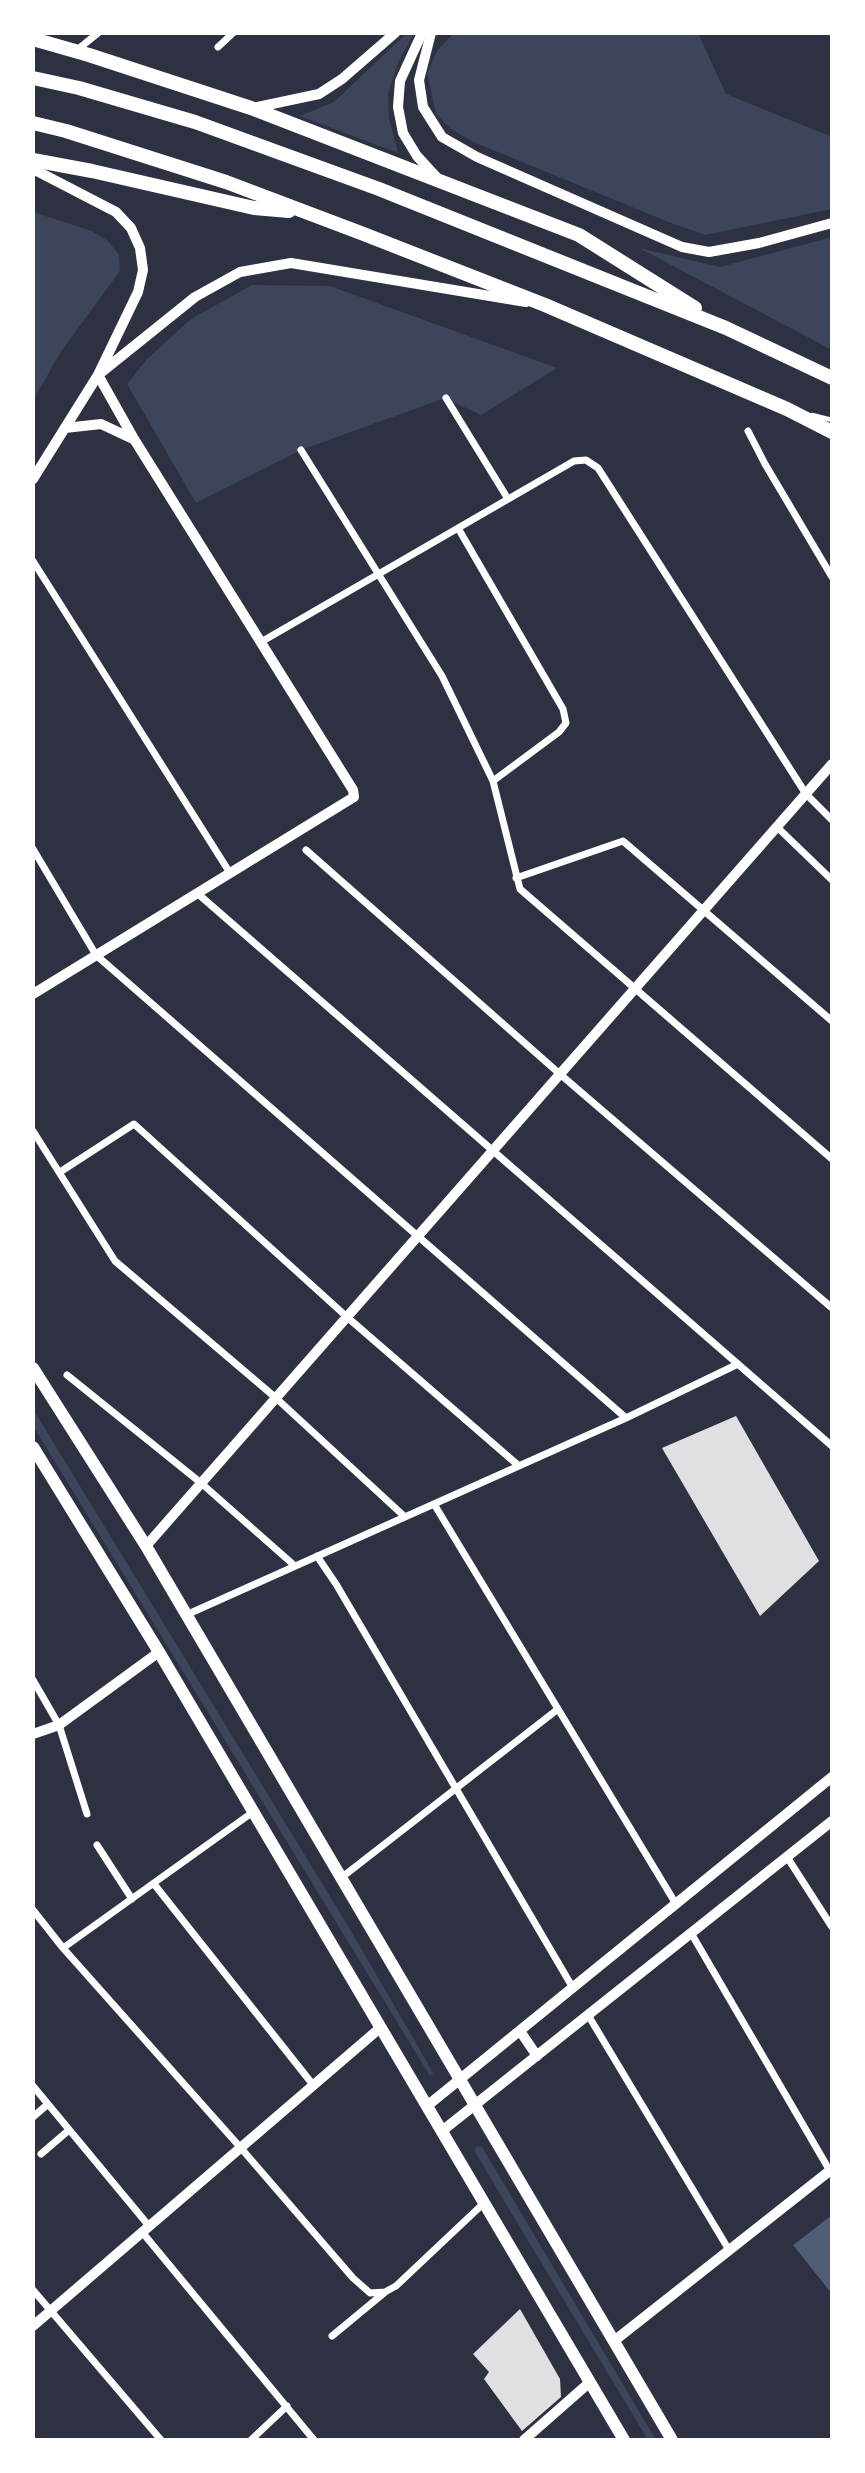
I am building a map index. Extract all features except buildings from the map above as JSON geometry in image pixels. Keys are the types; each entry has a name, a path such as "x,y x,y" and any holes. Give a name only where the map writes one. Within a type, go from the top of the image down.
{"highway":[{"path":"33,39 251,108 579,235 726,328"},
{"path":"33,78 79,88 219,131 391,194 726,328 832,378"},
{"path":"33,123 226,182 545,305 787,409 832,432"},
{"path":"33,160 254,208 304,212"}],"main road":[{"path":"251,108 319,94 342,79 396,33"},
{"path":"422,33 400,80 398,107 403,133 416,156 441,182"},
{"path":"33,169 116,212 131,228 140,248 143,270 138,292 98,375 33,479"},
{"path":"98,375 195,297 240,272 291,263 545,305"},
{"path":"33,1368 146,1546 672,2440"},
{"path":"33,1447 159,1652 624,2440"}],"street":[{"path":"76,51 98,33"},
{"path":"218,47 233,33"},
{"path":"431,33 419,80 423,107 442,137 477,157 682,247 709,252 759,243 832,223"},
{"path":"33,994 354,797 353,790 134,439 98,375"},
{"path":"446,398 508,499"},
{"path":"65,428 101,424 134,439"},
{"path":"748,431 832,576"},
{"path":"301,450 442,676 493,781 520,889 832,1159"},
{"path":"261,642 574,460 586,460 598,468 806,794 832,820"},
{"path":"458,528 563,709 566,723 559,732 493,781"},
{"path":"33,561 230,873"},
{"path":"146,1546 832,764"},
{"path":"777,827 832,880"},
{"path":"516,878 623,841 832,1021"},
{"path":"33,849 96,955 626,1418"},
{"path":"306,850 560,1074 832,1308"},
{"path":"197,893 832,1446"},
{"path":"60,1172 134,1124 347,1317 519,1466"},
{"path":"33,1131 115,1261 276,1398 405,1517"},
{"path":"186,1615 626,1418 738,1364"},
{"path":"67,1375 201,1483 295,1566"},
{"path":"434,1504 676,1904"},
{"path":"317,1556 573,1988"},
{"path":"33,1734 59,1725 159,1652"},
{"path":"33,1680 59,1725 87,1814"},
{"path":"341,1878 558,1709"},
{"path":"427,2106 832,1777"},
{"path":"62,1948 253,1812"},
{"path":"442,2131 832,1821"},
{"path":"97,1845 132,1899"},
{"path":"787,1857 832,1927"},
{"path":"154,1884 314,2086"},
{"path":"33,1910 62,1948 353,2278 370,2293 384,2292"},
{"path":"614,2341 831,2170 691,1933"},
{"path":"588,2015 729,2250"},
{"path":"33,2326 380,2028"},
{"path":"520,2031 537,2056"},
{"path":"33,2086 314,2440"},
{"path":"33,2117 48,2104"},
{"path":"41,2154 69,2130"},
{"path":"332,2336 384,2292 396,2286 484,2203"},
{"path":"33,2290 161,2440"},
{"path":"524,2440 590,2382"},
{"path":"251,2440 287,2406"}],"lane":[{"path":"787,409 832,420"}],"shaded area":[{"path":"407,33 414,33 399,61 388,93 389,118 398,153 300,116 334,102"},
{"path":"454,33 698,33 726,94 832,137 832,209 705,235 471,141 451,129 436,114 427,73 437,51"},
{"path":"33,212 92,231 108,241 119,255 120,271 60,353 33,401"},
{"path":"832,237 832,350 639,248 720,267"},
{"path":"252,285 330,286 557,368 481,415 445,398 301,450 196,503 127,384 147,359 191,319"},
{"path":"33,1409 351,1931 431,2069 433,2073 430,2076 33,1426"},
{"path":"477,2146 482,2147 656,2440 648,2440 474,2150"},
{"path":"832,2215 832,2294 793,2245"}]}
